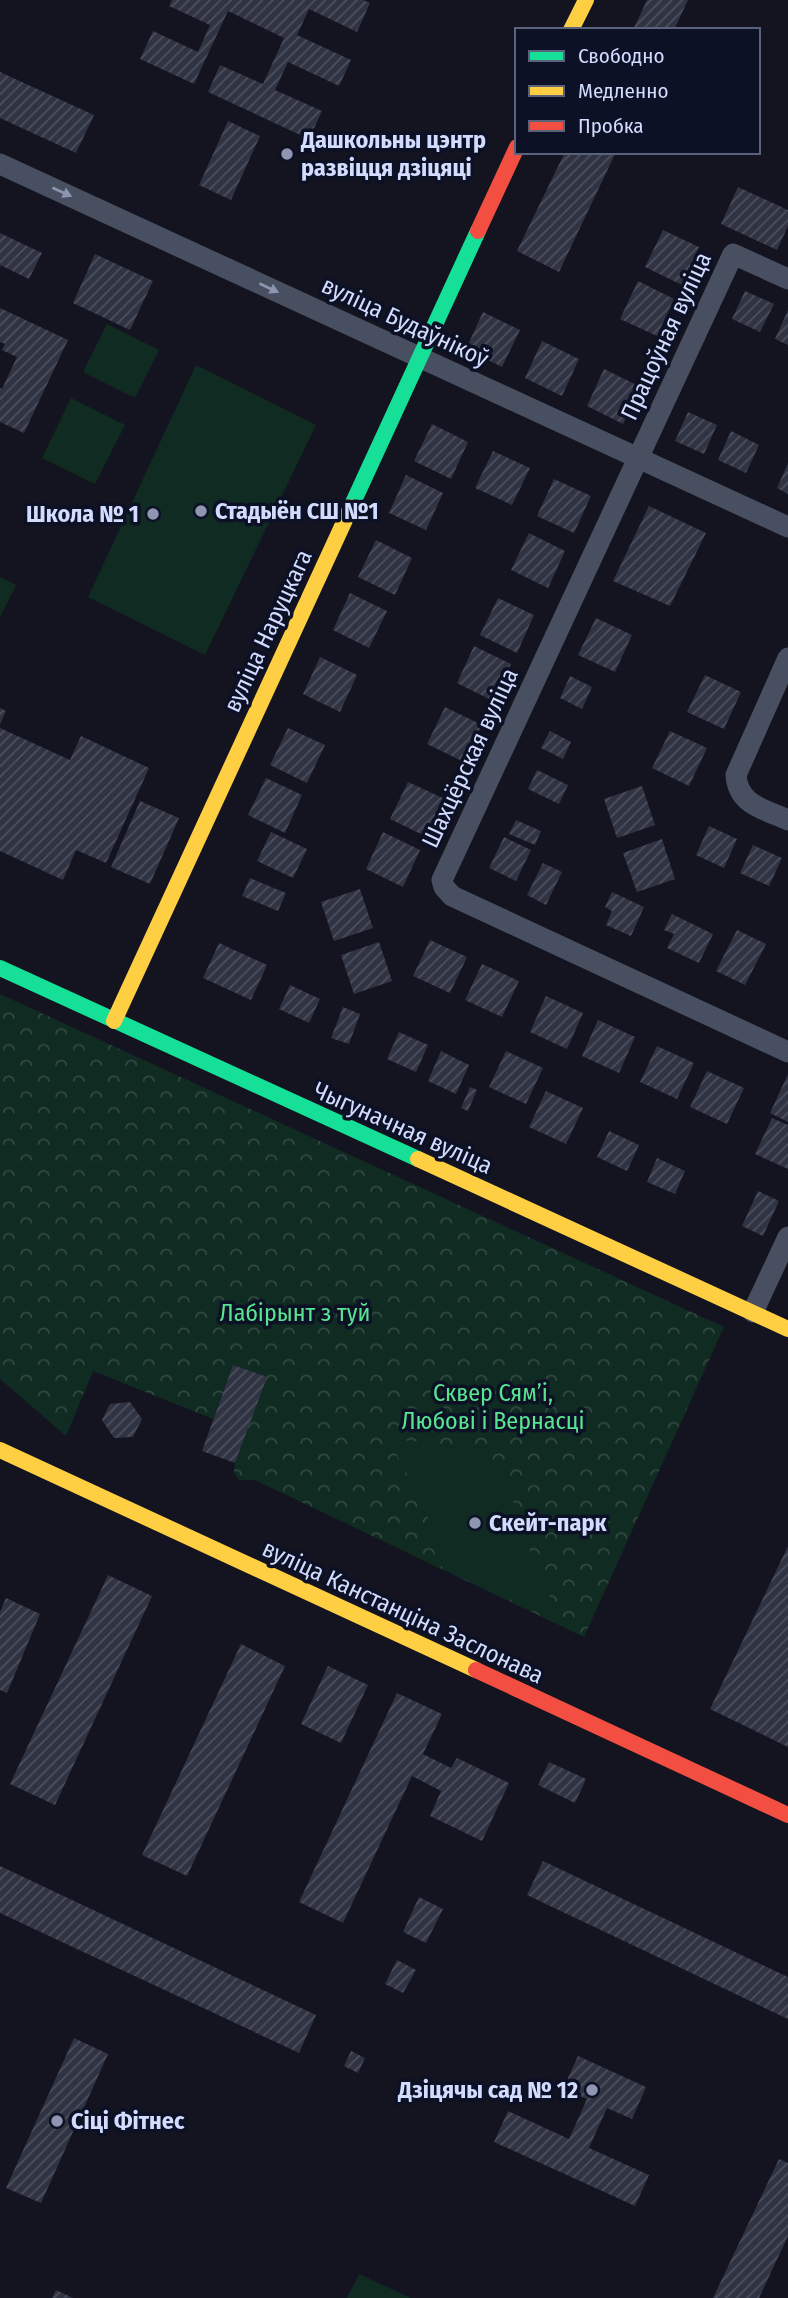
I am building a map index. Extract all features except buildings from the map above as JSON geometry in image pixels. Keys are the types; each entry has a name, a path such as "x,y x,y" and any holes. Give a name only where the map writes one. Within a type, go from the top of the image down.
{"main road":[{"path":"573,28 586,0"},
{"name":"вуліца Наруцкага","path":"114,1021 515,150"},
{"name":"Чыгуначная вуліца","path":"0,968 788,1329"},
{"name":"вуліца Канстанціна Заслонава","path":"0,1450 788,1815"}],"street":[{"name":"вуліца Будаўнікоў","path":"0,164 788,527"},
{"name":"Працоўная вуліца","path":"638,458 733,254 788,279"},
{"name":"Шахцёрская вуліца","path":"638,458 444,875 444,887 452,896 788,1052"},
{"path":"788,658 736,775 740,793 746,801 788,820"},
{"path":"753,1312 788,1237"}],"green space":[{"path":"107,324 159,350 135,398 83,372"},
{"name":"Стадыён СШ №1","path":"196,365 316,425 205,655 88,597"},
{"path":"71,398 125,425 95,484 42,458"},
{"path":"0,577 16,585 0,617"},
{"name":"Сквер Сямʼі, Любові і Вернасці","path":"0,994 724,1327 584,1637 255,1480 239,1480 234,1472 235,1463 266,1377 233,1365 213,1419 93,1371 66,1436 0,1379"},
{"path":"389,1440 437,1444 474,1458 490,1469 515,1504 527,1533 535,1570 567,1626 442,1567 440,1551 429,1518"},
{"path":"359,2274 411,2298 347,2298"}],"traffic: fast":[{"path":"351,507 478,231"},
{"path":"0,968 418,1159"}],"traffic: slow":[{"path":"572,28 586,0"},
{"path":"114,1021 351,507"},
{"path":"418,1159 788,1329"},
{"path":"0,1450 476,1670"}],"traffic: jam":[{"path":"478,231 515,151"},
{"path":"476,1670 788,1815"}],"place":[{"name":"Дашкольны цэнтр развіцця дзіцяці","path":"287,154"},
{"name":"Стадыён СШ №1","path":"201,511"},
{"name":"Школа № 1","path":"153,514"},
{"name":"Скейт-парк","path":"475,1523"},
{"name":"Дзіцячы сад № 12","path":"592,2090"},
{"name":"Сіці Фітнес","path":"57,2121"}],"park label":[{"name":"Лабірынт з туй","path":"295,1313"}]}
